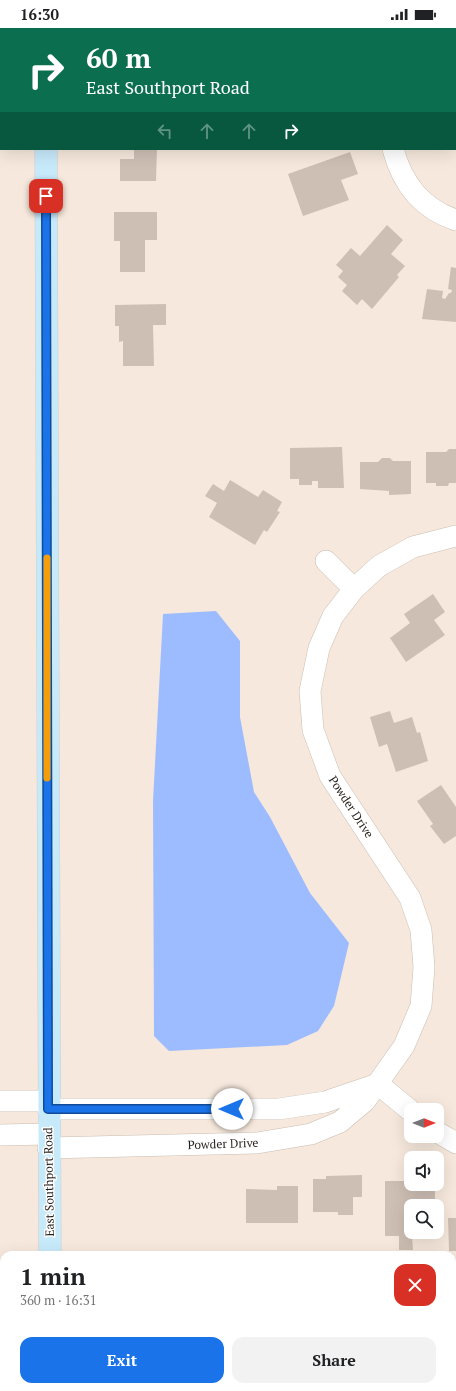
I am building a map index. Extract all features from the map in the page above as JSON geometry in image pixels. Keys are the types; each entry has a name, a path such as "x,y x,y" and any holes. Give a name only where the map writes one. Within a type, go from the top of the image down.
{"main road":[{"name":"East Southport Road","path":"46,150 48,1141 50,1251"}],"street":[{"path":"393,150 399,169 408,186 424,203 444,216 456,220"},
{"name":"Powder Drive","path":"0,1135 48,1141 257,1143 283,1140 311,1134 340,1122 365,1101 378,1084 404,1046 421,1006 424,967 421,930 410,898 330,776 313,730 310,691 319,648 333,616 354,589 379,566 413,546 456,536"},
{"path":"326,561 354,589"},
{"path":"0,1101 48,1105 279,1109 325,1102 378,1084 404,1105"},
{"path":"444,1136 456,1143"}],"water":[{"path":"216,611 240,641 240,717 254,792 270,817 310,893 349,943 334,1006 318,1031 287,1045 169,1051 154,1036 153,801 163,614"}],"building":[{"path":"134,150 157,150 156,181 120,181 120,159 134,159"},
{"path":"350,152 358,174 341,180 349,200 303,216 288,174"},
{"path":"114,212 157,212 157,240 145,240 145,272 120,272 120,241 114,241"},
{"path":"387,225 403,240 391,254 405,266 397,275 399,277 372,309 362,299 357,305 342,291 347,285 338,277 343,271 336,265 351,248 360,256"},
{"path":"451,267 456,268 456,322 422,319 427,289 443,291 442,298 445,299 449,293 451,293 452,290 448,289"},
{"path":"166,304 166,325 153,325 154,366 123,366 123,341 119,342 119,326 115,326 115,305"},
{"path":"342,447 344,488 318,488 318,481 312,481 312,485 299,485 299,479 290,479 290,448"},
{"path":"449,449 456,449 456,483 449,483 448,486 436,486 436,483 426,483 426,452 446,452"},
{"path":"382,458 390,458 393,461 411,461 411,494 389,495 389,491 360,489 360,462 378,462"},
{"path":"230,480 258,497 263,490 282,502 277,511 280,512 267,532 264,530 255,545 209,517 217,503 205,496 213,484 224,491"},
{"path":"433,594 445,612 434,620 445,635 406,662 390,638 410,623 404,614"},
{"path":"390,711 394,723 412,717 417,733 420,732 428,761 396,772 387,744 379,747 370,717"},
{"path":"441,785 456,807 456,836 444,844 430,826 433,824 417,801"},
{"path":"362,1175 362,1197 353,1197 353,1215 338,1215 338,1212 313,1212 313,1179 326,1179 326,1176"},
{"path":"385,1181 404,1181 404,1191 435,1191 435,1199 404,1199 404,1239 412,1239 413,1250 399,1250 399,1236 385,1236"},
{"path":"277,1186 298,1186 298,1223 246,1223 246,1189 277,1190"},
{"path":"448,1218 456,1218 456,1251 449,1251"}],"slow traffic":[{"path":"47,558 47,778"}],"route":[{"path":"46,196 48,1109 232,1109"}]}
